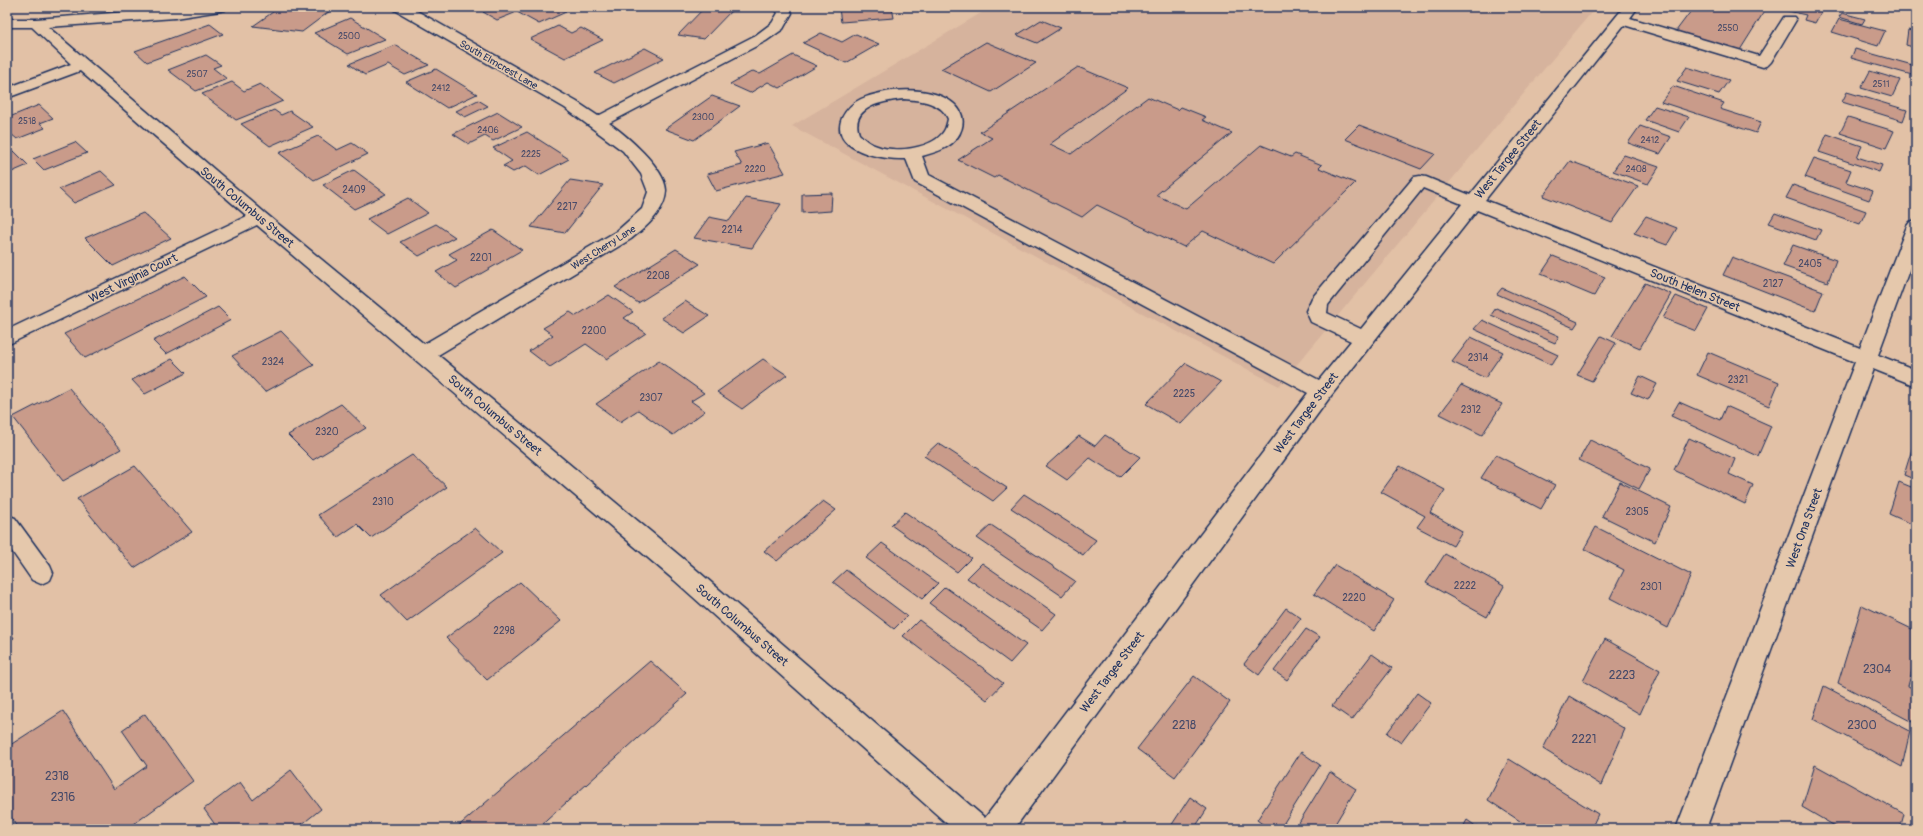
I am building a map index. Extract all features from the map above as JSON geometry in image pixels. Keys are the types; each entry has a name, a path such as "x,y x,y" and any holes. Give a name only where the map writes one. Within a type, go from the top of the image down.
{"street":[{"path":"7,23 36,23 176,14 220,7"},
{"name":"South Elmcrest Lane","path":"400,7 598,123"},
{"path":"598,123 761,38 778,26 785,13 781,7"},
{"path":"1911,7 1916,8"},
{"path":"1626,13 1763,62 1789,20"},
{"name":"West Targee Street","path":"996,829 1322,391 1626,13"},
{"name":"South Columbus Street","path":"36,23 82,65 259,218 424,354 683,573 975,829"},
{"path":"7,93 82,65"},
{"path":"887,95 921,95 936,100 947,106 954,115 956,124 952,134 936,146 912,153 893,154 861,145 851,136 848,126 850,116 858,107 871,100 887,95"},
{"name":"West Cherry Lane","path":"424,354 624,235 642,222 653,206 658,190 653,177 626,144 598,123"},
{"path":"912,153 921,178 1322,391"},
{"name":"South Helen Street","path":"1364,339 1318,317 1316,311 1319,303 1420,181 1916,378"},
{"name":"West Virginia Court","path":"7,338 259,218"},
{"name":"West Ona Street","path":"1691,829 1916,226"},
{"path":"7,525 41,573"}],"shaded area":[{"path":"991,7 1596,7 1279,386 792,126"}],"building":[{"path":"280,7 334,8 302,32 253,26"},
{"path":"495,7 557,7 566,12 539,24 517,12 497,20 483,12"},
{"path":"705,7 734,8 704,39 678,35"},
{"path":"892,7 894,18 841,22 839,9"},
{"path":"1694,7 1767,7 1740,50 1676,31"},
{"path":"1770,7 1824,7 1815,23 1804,20 1806,15"},
{"path":"1842,13 1865,19 1862,24 1839,17"},
{"path":"350,18 385,39 348,54 314,33"},
{"path":"1839,19 1885,31 1878,46 1832,32"},
{"path":"1041,20 1061,28 1037,43 1017,35"},
{"path":"210,24 223,34 147,62 135,51"},
{"path":"558,26 571,33 581,28 603,40 565,58 530,39"},
{"path":"1908,30 1916,32 1916,48 1906,45"},
{"path":"821,33 842,42 856,34 879,44 846,63 803,43"},
{"path":"986,42 1036,63 991,92 941,69"},
{"path":"395,45 429,65 405,75 388,65 365,75 349,64"},
{"path":"645,48 664,58 614,83 595,73"},
{"path":"1855,49 1916,66 1912,75 1851,58"},
{"path":"206,55 221,65 213,68 227,79 196,91 168,70"},
{"path":"793,55 817,66 780,88 768,82 750,93 730,84 753,71 760,74"},
{"path":"1078,67 1128,88 1050,144 1071,154 1148,97 1178,110 1181,107 1206,117 1202,120 1232,133 1156,195 1186,209 1261,145 1291,157 1295,154 1322,165 1319,168 1355,183 1273,264 1203,231 1184,247 1097,205 1082,217 998,175 994,178 958,160 992,138 980,132"},
{"path":"1687,67 1729,80 1719,94 1677,81"},
{"path":"436,69 477,94 447,108 406,82"},
{"path":"1870,71 1900,80 1892,97 1861,88"},
{"path":"232,82 244,91 260,84 283,101 236,120 202,94"},
{"path":"1673,86 1724,103 1720,109 1761,122 1756,133 1661,102"},
{"path":"1847,92 1907,110 1903,121 1842,102"},
{"path":"712,96 740,106 694,140 665,129"},
{"path":"478,100 488,106 465,117 456,111"},
{"path":"39,105 53,118 40,123 45,128 17,139 11,134 7,135 7,118"},
{"path":"1655,106 1689,117 1679,132 1645,120"},
{"path":"274,110 281,115 290,111 313,127 270,146 241,124"},
{"path":"498,112 522,127 493,141 485,136 469,144 453,134"},
{"path":"1848,117 1894,131 1886,148 1840,133"},
{"path":"1359,125 1435,154 1421,169 1345,139"},
{"path":"1640,126 1671,137 1660,154 1628,143"},
{"path":"527,132 569,159 539,175 526,166 513,172 503,166 512,161 493,148"},
{"path":"1827,134 1862,146 1857,157 1882,165 1879,172 1819,152"},
{"path":"318,136 337,150 352,143 368,154 314,180 279,153"},
{"path":"75,142 87,153 44,170 33,159"},
{"path":"768,143 785,173 716,191 707,174 742,165 734,152"},
{"path":"14,151 28,165 7,174 7,154"},
{"path":"1624,155 1659,167 1648,184 1613,171"},
{"path":"1814,158 1851,170 1846,182 1873,191 1869,200 1805,177"},
{"path":"1570,161 1638,186 1612,223 1543,196"},
{"path":"354,170 386,194 354,209 323,185"},
{"path":"101,171 116,185 74,203 59,189"},
{"path":"570,180 603,185 565,233 531,227"},
{"path":"1793,185 1866,211 1860,224 1786,198"},
{"path":"832,193 831,211 802,213 802,194"},
{"path":"408,198 428,213 387,234 367,219"},
{"path":"746,198 781,204 752,248 694,238 709,217 729,221"},
{"path":"143,213 171,238 113,266 85,238"},
{"path":"1775,213 1821,230 1816,240 1769,223"},
{"path":"1646,216 1677,228 1667,245 1634,233"},
{"path":"436,224 455,237 419,256 400,242"},
{"path":"493,230 522,250 456,288 436,272 457,260 449,254"},
{"path":"1793,245 1836,260 1828,282 1783,266"},
{"path":"676,249 700,264 638,303 615,287"},
{"path":"1553,256 1605,277 1594,296 1541,274"},
{"path":"1732,257 1823,291 1815,311 1723,275"},
{"path":"185,276 206,297 85,358 64,334"},
{"path":"1645,283 1671,294 1640,348 1612,336"},
{"path":"1502,288 1578,322 1574,328 1497,294"},
{"path":"609,295 633,312 624,318 646,333 607,359 586,344 550,367 529,351 553,335 543,328 570,312 576,316"},
{"path":"1676,296 1708,309 1696,331 1663,318"},
{"path":"685,301 709,316 684,333 661,318"},
{"path":"218,307 231,320 166,354 153,341"},
{"path":"1496,308 1559,336 1555,343 1491,315"},
{"path":"1482,320 1558,355 1551,365 1474,329"},
{"path":"281,331 314,365 265,392 232,356"},
{"path":"1601,336 1616,343 1592,381 1577,375"},
{"path":"1471,337 1503,352 1485,378 1452,362"},
{"path":"1708,352 1779,382 1769,406 1697,375"},
{"path":"172,359 186,373 145,394 132,380"},
{"path":"763,359 787,375 742,409 717,392"},
{"path":"659,361 704,393 691,401 705,411 673,435 638,410 620,422 596,404"},
{"path":"1186,363 1221,382 1181,424 1146,404"},
{"path":"1640,376 1657,384 1648,400 1631,393"},
{"path":"1461,385 1502,404 1482,435 1440,414"},
{"path":"69,388 121,449 63,481 13,417"},
{"path":"1679,402 1720,420 1726,406 1771,426 1758,456 1671,416"},
{"path":"341,404 366,428 313,460 288,435"},
{"path":"1105,435 1140,457 1120,477 1090,458 1067,480 1046,466 1079,436 1095,446"},
{"path":"1916,436 1916,480 1904,475"},
{"path":"1689,438 1735,459 1729,474 1753,485 1745,504 1674,470"},
{"path":"1590,440 1650,469 1639,489 1579,460"},
{"path":"938,443 1007,488 993,501 924,456"},
{"path":"412,455 447,487 371,538 357,524 338,537 318,515"},
{"path":"1496,455 1555,485 1541,509 1481,478"},
{"path":"135,466 192,532 134,568 77,499"},
{"path":"1400,466 1445,490 1430,513 1462,531 1453,546 1417,527 1425,516 1381,492"},
{"path":"1620,482 1671,507 1655,542 1602,516"},
{"path":"1899,482 1916,489 1916,526 1889,514"},
{"path":"1024,494 1096,540 1083,555 1011,508"},
{"path":"823,501 836,510 777,561 764,551"},
{"path":"905,512 971,558 957,572 891,525"},
{"path":"991,525 1075,581 1062,596 977,538"},
{"path":"1596,527 1691,575 1668,628 1610,598 1624,570 1584,549"},
{"path":"475,528 502,553 407,622 381,595"},
{"path":"882,543 938,583 922,599 866,558"},
{"path":"1445,554 1504,586 1487,617 1426,583"},
{"path":"982,563 1056,614 1042,630 967,578"},
{"path":"1335,565 1394,600 1374,631 1314,594"},
{"path":"846,570 907,616 894,629 833,582"},
{"path":"520,582 561,621 487,680 446,638"},
{"path":"945,587 1026,645 1010,663 929,603"},
{"path":"1862,605 1916,631 1916,655 1908,686 1916,690 1916,724 1838,683"},
{"path":"1286,608 1301,618 1259,675 1244,664"},
{"path":"919,620 1003,683 987,700 903,636"},
{"path":"7,627 14,638 7,642"},
{"path":"1306,629 1320,637 1287,680 1274,671"},
{"path":"1605,639 1660,670 1640,714 1583,681"},
{"path":"1372,654 1392,668 1352,720 1332,706"},
{"path":"650,661 687,694 537,829 455,829"},
{"path":"1194,676 1230,702 1175,777 1137,749"},
{"path":"1824,686 1910,731 1902,767 1813,719"},
{"path":"1417,693 1431,703 1401,743 1387,733"},
{"path":"1569,696 1625,729 1601,785 1543,749"},
{"path":"63,711 114,789 147,766 122,730 145,714 193,781 127,829 18,829 7,810 7,747"},
{"path":"1301,752 1320,765 1280,829 1269,829 1257,820"},
{"path":"1509,759 1598,814 1591,829 1532,829 1488,800"},
{"path":"1815,765 1904,814 1900,829 1840,829 1802,807"},
{"path":"291,770 321,809 296,829 212,829 216,826 204,809 240,782 253,800"},
{"path":"1330,772 1356,789 1332,829 1295,829"},
{"path":"1190,797 1207,809 1194,829 1169,829"},
{"path":"1467,820 1480,829 1462,829"}]}
